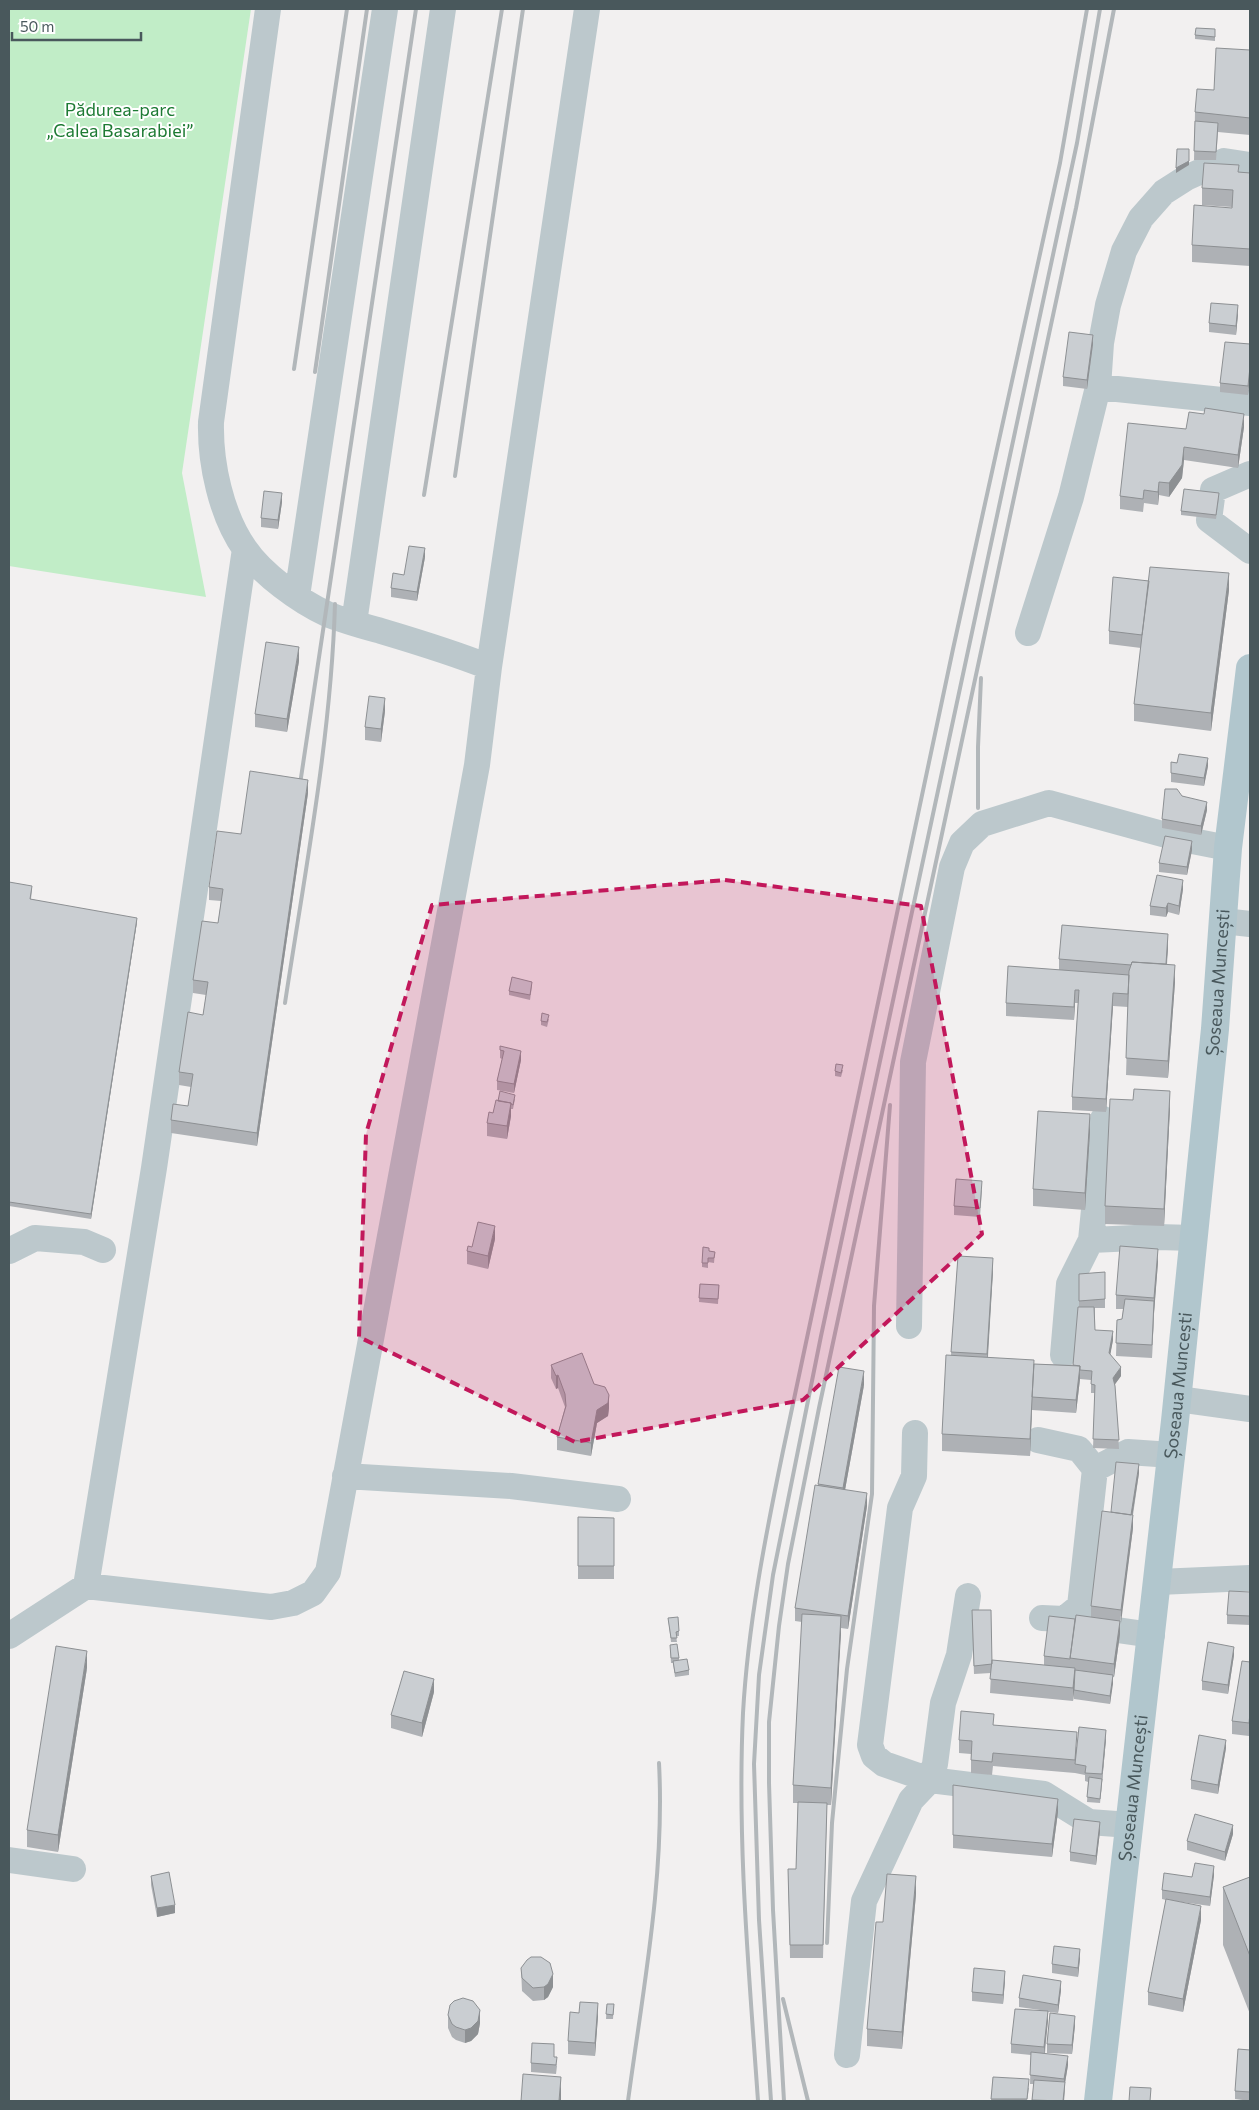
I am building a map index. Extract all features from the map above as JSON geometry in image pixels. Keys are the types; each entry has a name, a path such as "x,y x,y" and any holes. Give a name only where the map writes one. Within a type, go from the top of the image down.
{"main road":[{"name":"Șoseaua Muncești","path":"1098,2101 1178,1399 1215,1030 1228,848 1250,668"}],"street":[{"path":"268,9 211,422 210,447 214,470 229,516 245,549 271,575 297,596 327,614 489,667"},
{"path":"297,596 385,9"},
{"path":"354,623 443,9"},
{"path":"9,1636 86,1586 271,1607 293,1603 313,1593 328,1572 477,765 489,667 587,9"},
{"path":"1028,633 1072,497 1098,387 1101,343 1108,305 1124,251 1141,218 1164,192 1204,168 1224,161 1250,165"},
{"path":"1098,387 1250,403"},
{"path":"1250,474 1213,490 1210,520 1250,552"},
{"path":"86,1586 154,1168 245,549"},
{"path":"909,1326 913,1062 952,867 962,843 982,824 1049,803 1168,836 1228,848"},
{"path":"1223,921 1250,924"},
{"path":"1063,1355 1070,1284 1091,1240 1103,1119"},
{"path":"1091,1240 1157,1237 1194,1238"},
{"path":"9,1251 35,1238 78,1242 104,1250"},
{"path":"1178,1399 1250,1409"},
{"path":"916,1434 914,1476 900,1508 870,1745 874,1756 884,1764 930,1780 1044,1794 1088,1822 1130,1825"},
{"path":"1038,1440 1080,1449 1095,1469 1080,1606 1064,1619 1042,1618"},
{"path":"1095,1469 1128,1452 1172,1455"},
{"path":"345,1476 518,1487 618,1499"},
{"path":"1158,1582 1250,1578"},
{"path":"847,2055 864,1901 911,1800 930,1780 935,1764 943,1703 959,1655 968,1596"},
{"path":"1072,1613 1110,1629 1152,1635"},
{"path":"9,1860 73,1869"}],"highlighted area":[{"path":"725,880 921,906 982,1234 803,1400 575,1442 359,1337 366,1134 432,905"}],"green space":[{"name":"Pădurea-parc „Calea Basarabiei”","path":"9,9 251,9 182,473 206,597 9,566"}],"building":[{"path":"1196,28 1215,29 1215,37 1195,35"},
{"path":"1216,48 1250,50 1250,118 1195,112 1197,89 1214,90"},
{"path":"1195,121 1218,123 1216,152 1194,151"},
{"path":"1177,149 1189,149 1189,161 1176,168"},
{"path":"1204,163 1239,165 1238,172 1250,173 1250,249 1192,245 1194,205 1232,208 1233,190 1202,188"},
{"path":"1211,303 1238,305 1236,326 1209,323"},
{"path":"1069,332 1093,335 1087,380 1063,377"},
{"path":"1225,342 1250,344 1248,386 1220,383"},
{"path":"1205,408 1244,414 1238,455 1184,447 1182,465 1169,483 1159,482 1158,492 1144,490 1143,499 1120,496 1128,423 1186,429 1189,412 1204,414"},
{"path":"1184,489 1219,493 1216,515 1181,511"},
{"path":"264,491 282,493 278,520 261,518"},
{"path":"409,546 425,548 417,592 391,588 393,573 404,575"},
{"path":"1150,567 1229,573 1211,713 1134,704"},
{"path":"1113,577 1149,581 1142,635 1109,631"},
{"path":"266,642 299,647 287,719 255,714"},
{"path":"369,696 385,698 381,729 365,727"},
{"path":"1179,754 1208,758 1204,778 1171,773 1171,762 1177,763"},
{"path":"250,771 308,780 257,1133 171,1120 173,1104 188,1106 193,1074 179,1072 188,1012 203,1015 208,982 193,980 202,921 218,923 223,889 209,887 217,831 241,834"},
{"path":"1165,789 1177,789 1182,796 1207,802 1201,826 1162,819"},
{"path":"1165,836 1192,841 1187,867 1159,863"},
{"path":"1157,875 1183,880 1179,906 1168,903 1166,908 1150,906"},
{"path":"9,882 32,886 30,899 137,918 91,1214 9,1202"},
{"path":"1062,925 1168,934 1166,964 1132,962 1131,965 1059,959"},
{"path":"1132,962 1175,965 1168,1061 1126,1058 1129,971"},
{"path":"1008,966 1129,975 1128,994 1113,993 1106,1099 1072,1097 1079,990 1075,990 1074,1007 1006,1003"},
{"path":"512,977 532,982 530,995 509,991"},
{"path":"542,1013 549,1015 547,1022 541,1021"},
{"path":"500,1046 521,1051 514,1084 497,1081 504,1051 500,1050"},
{"path":"836,1064 843,1065 841,1073 835,1071"},
{"path":"1134,1089 1170,1091 1164,1209 1105,1206 1110,1099 1133,1100"},
{"path":"500,1091 515,1095 513,1105 498,1101"},
{"path":"496,1100 511,1103 507,1126 487,1123 489,1112 493,1113"},
{"path":"1038,1111 1090,1114 1085,1193 1033,1189"},
{"path":"956,1179 982,1181 980,1208 954,1206"},
{"path":"478,1222 495,1226 488,1256 467,1251 468,1246 472,1247"},
{"path":"1120,1246 1158,1249 1154,1298 1116,1295"},
{"path":"703,1247 715,1252 714,1258 708,1258 708,1263 702,1263"},
{"path":"958,1256 993,1258 987,1354 951,1352"},
{"path":"1105,1272 1105,1299 1079,1301 1079,1274"},
{"path":"700,1284 719,1285 718,1299 699,1298"},
{"path":"1125,1299 1154,1301 1152,1345 1116,1343 1117,1320 1122,1319"},
{"path":"1078,1307 1094,1307 1095,1330 1113,1331 1109,1353 1121,1367 1113,1378 1119,1440 1093,1439 1095,1385 1091,1384 1092,1371 1080,1370 1080,1366 1073,1365"},
{"path":"582,1353 594,1384 605,1387 609,1395 608,1403 597,1410 591,1443 557,1437 566,1406 565,1394 558,1375 556,1376 551,1365"},
{"path":"946,1355 1034,1360 1030,1439 942,1434"},
{"path":"1034,1364 1080,1366 1076,1400 1032,1397"},
{"path":"839,1367 864,1371 843,1488 818,1484"},
{"path":"1116,1462 1139,1464 1131,1515 1111,1512"},
{"path":"815,1485 867,1493 848,1616 795,1608"},
{"path":"1102,1511 1133,1515 1121,1610 1091,1606"},
{"path":"578,1517 614,1518 614,1566 578,1566"},
{"path":"1229,1591 1250,1592 1250,1616 1227,1615"},
{"path":"972,1610 991,1610 992,1664 974,1666"},
{"path":"802,1614 841,1616 831,1788 793,1785"},
{"path":"1076,1615 1120,1621 1114,1664 1070,1658"},
{"path":"1049,1616 1075,1619 1070,1659 1044,1656"},
{"path":"678,1617 679,1631 676,1632 677,1638 671,1638 668,1618"},
{"path":"1208,1642 1234,1647 1228,1685 1202,1681"},
{"path":"677,1644 679,1658 671,1658 670,1645"},
{"path":"56,1646 87,1651 58,1835 27,1830"},
{"path":"687,1659 689,1670 675,1673 673,1661"},
{"path":"992,1660 1075,1668 1073,1688 990,1679"},
{"path":"1242,1661 1250,1662 1249,1723 1232,1721"},
{"path":"1075,1670 1113,1675 1110,1696 1074,1690"},
{"path":"404,1671 434,1679 422,1723 391,1715"},
{"path":"961,1711 994,1714 993,1725 1077,1732 1075,1760 993,1753 992,1762 971,1760 972,1741 959,1740"},
{"path":"1079,1727 1106,1730 1102,1774 1085,1773 1086,1766 1075,1764"},
{"path":"1199,1735 1226,1740 1218,1785 1191,1780"},
{"path":"1089,1777 1102,1779 1100,1799 1087,1797"},
{"path":"953,1785 1058,1799 1052,1844 953,1835"},
{"path":"798,1802 827,1803 823,1945 790,1945 788,1869 796,1869"},
{"path":"1195,1814 1233,1825 1225,1852 1187,1841"},
{"path":"1074,1819 1100,1822 1096,1856 1070,1852"},
{"path":"1195,1863 1214,1866 1210,1897 1162,1890 1164,1873 1192,1877"},
{"path":"169,1872 175,1905 157,1908 151,1876"},
{"path":"887,1874 916,1876 902,2032 867,2029 876,1922 883,1922"},
{"path":"1250,1877 1250,1956 1223,1887"},
{"path":"1166,1899 1201,1906 1183,1999 1148,1992"},
{"path":"1054,1946 1080,1949 1078,1968 1052,1964"},
{"path":"531,1957 541,1957 550,1963 553,1974 548,1984 544,1987 533,1988 522,1978 521,1968"},
{"path":"974,1968 1005,1971 1003,1995 972,1992"},
{"path":"1023,1975 1061,1981 1058,2005 1019,1998"},
{"path":"463,1998 473,2001 480,2010 478,2021 471,2028 465,2030 452,2024 448,2015 450,2005 454,2001"},
{"path":"580,2002 598,2003 595,2043 568,2041 570,2012 579,2013"},
{"path":"607,2004 614,2004 613,2015 606,2014"},
{"path":"1015,2009 1048,2011 1044,2047 1011,2044"},
{"path":"1050,2013 1075,2016 1072,2045 1047,2044"},
{"path":"532,2043 554,2044 554,2057 557,2057 556,2065 531,2063"},
{"path":"1238,2049 1250,2050 1250,2092 1235,2091"},
{"path":"1031,2052 1068,2056 1064,2079 1030,2075"},
{"path":"523,2074 561,2077 559,2101 521,2101"},
{"path":"993,2077 1029,2079 1027,2099 991,2099"},
{"path":"1034,2080 1065,2082 1063,2101 1032,2100"},
{"path":"1130,2087 1151,2088 1150,2101 1129,2101"}],"railway":[{"path":"294,369 347,9"},
{"path":"315,372 367,9"},
{"path":"299,791 416,9"},
{"path":"424,495 502,9"},
{"path":"455,476 523,9"},
{"path":"758,2101 745,1907 742,1810 745,1680 758,1582 783,1451 953,649 1060,163 1087,9"},
{"path":"771,2101 759,1920 754,1764 759,1675 773,1575 821,1336 1077,143 1100,9"},
{"path":"784,2101 773,1910 769,1722 779,1626 788,1564 819,1408 1076,208 1114,9"},
{"path":"285,1003 323,754 333,654 335,604"},
{"path":"978,808 981,678"},
{"path":"827,1943 832,1823 847,1669 872,1494 874,1306 890,1105"},
{"path":"628,2101 656,1890 659,1848 659,1763"},
{"path":"783,1999 808,2101"}]}
